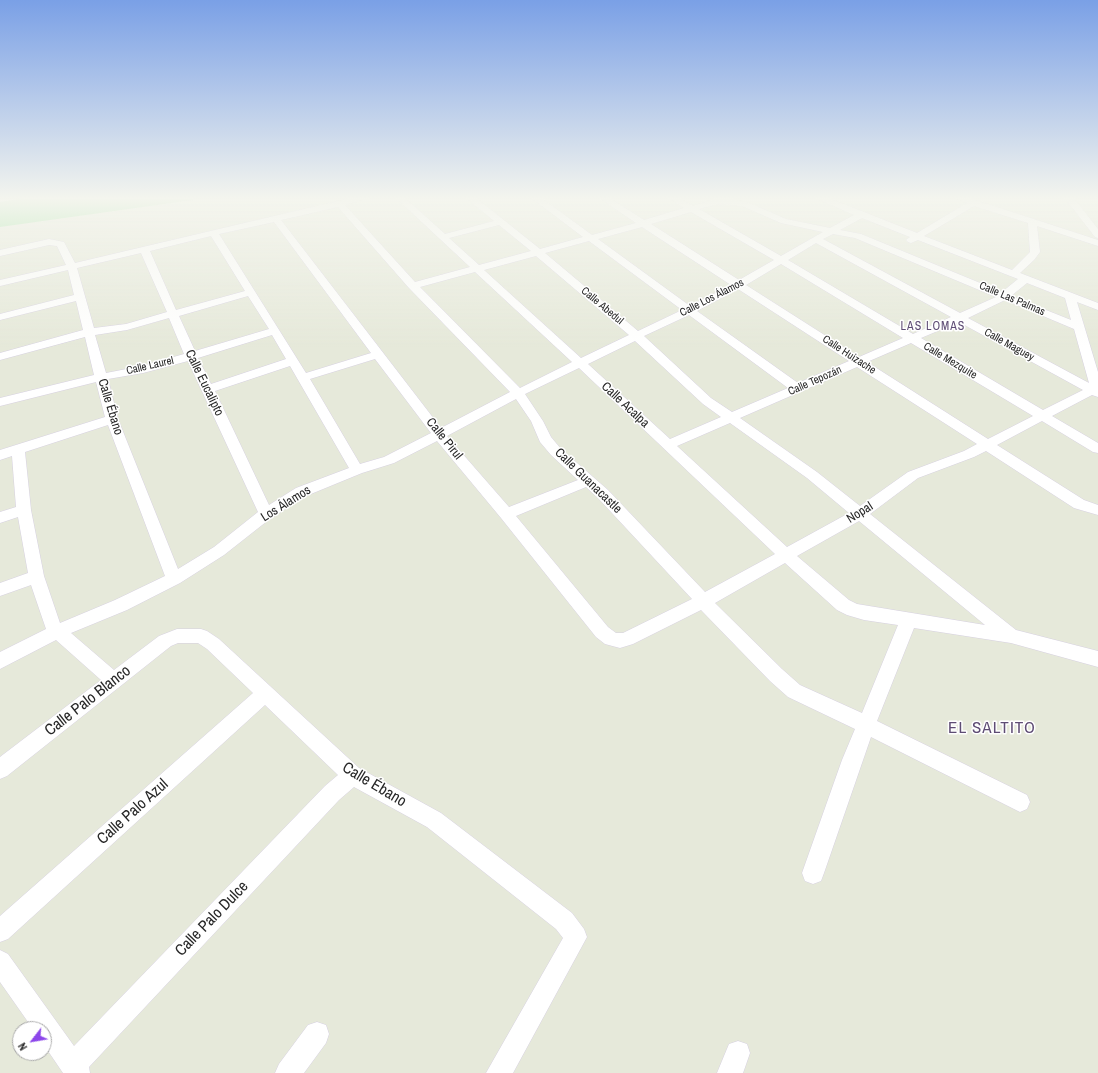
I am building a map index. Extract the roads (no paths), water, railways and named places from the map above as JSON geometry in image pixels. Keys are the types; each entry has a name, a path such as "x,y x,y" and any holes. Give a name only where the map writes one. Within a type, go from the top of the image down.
{"street":[{"name":"Calle Ébano","path":"0,253 26,247"},
{"name":"Calle Ébano","path":"63,247 72,266 112,419 174,580"},
{"path":"0,283 158,247"},
{"path":"222,247 275,331 357,470"},
{"name":"Calle Pirul","path":"297,247 439,435 506,514 602,632 611,639 620,641 627,639"},
{"name":"Calle Guanacastle","path":"378,247 413,286 518,393 556,452 603,494 704,601 771,670 794,691 866,724 1020,802"},
{"name":"Calle Acalpa","path":"454,247 787,556 843,605 853,610 909,620"},
{"name":"Calle Abedul","path":"532,247 637,336 698,393 812,475 861,513 1011,636"},
{"path":"413,286 555,247"},
{"path":"604,247 798,389"},
{"name":"Calle Huizache","path":"679,247 1079,504 1098,510"},
{"name":"Calle Mezquite","path":"758,247 1098,449"},
{"name":"Calle Los Álamos","path":"580,363 739,285 803,247"},
{"name":"Calle Maguey","path":"831,247 1096,392"},
{"name":"Calle Las Palmas","path":"887,247 1078,327"},
{"path":"895,250 900,247"},
{"path":"945,247 1098,308"},
{"path":"1013,274 1035,252 1034,247"},
{"name":"Calle Eucalipto","path":"145,250 191,356 208,389 266,514"},
{"name":"Calle Tepozán","path":"668,445 798,389 858,361 960,318 1005,296 1025,279"},
{"path":"0,356 90,332 127,327 172,313 251,292"},
{"path":"0,317 79,297"},
{"path":"1070,297 1096,392"},
{"name":"Calle Laurel","path":"0,402 101,376 123,373 191,356 275,331"},
{"path":"302,378 379,354"},
{"path":"208,389 292,361"},
{"name":"Los Álamos","path":"0,661 58,632 174,580 219,551 266,514 301,492 357,470 388,460 580,363"},
{"name":"Nopal","path":"627,639 704,601 787,556 861,513 913,475 951,462 1096,392"},
{"path":"0,455 112,419"},
{"path":"18,450 24,510 36,576 51,623 58,632 114,681"},
{"path":"506,514 588,481"},
{"path":"0,518 24,510"},
{"path":"0,590 36,576"},
{"path":"813,873 866,724 909,620 1011,636 1098,658"},
{"name":"Calle Ébano","path":"177,636 201,636 213,644 352,775 434,820 564,921 576,937 499,1073"},
{"name":"Calle Palo Blanco","path":"0,770 165,641 177,636"},
{"name":"Calle Palo Azul","path":"0,931 266,693"},
{"name":"Calle Palo Dulce","path":"76,1069 332,793 352,775"},
{"path":"0,962 76,1069"},
{"path":"288,1073 317,1034"}],"district":[{"name":"LAS LOMAS","path":"933,327"},
{"name":"EL SALTITO","path":"992,728"}]}
